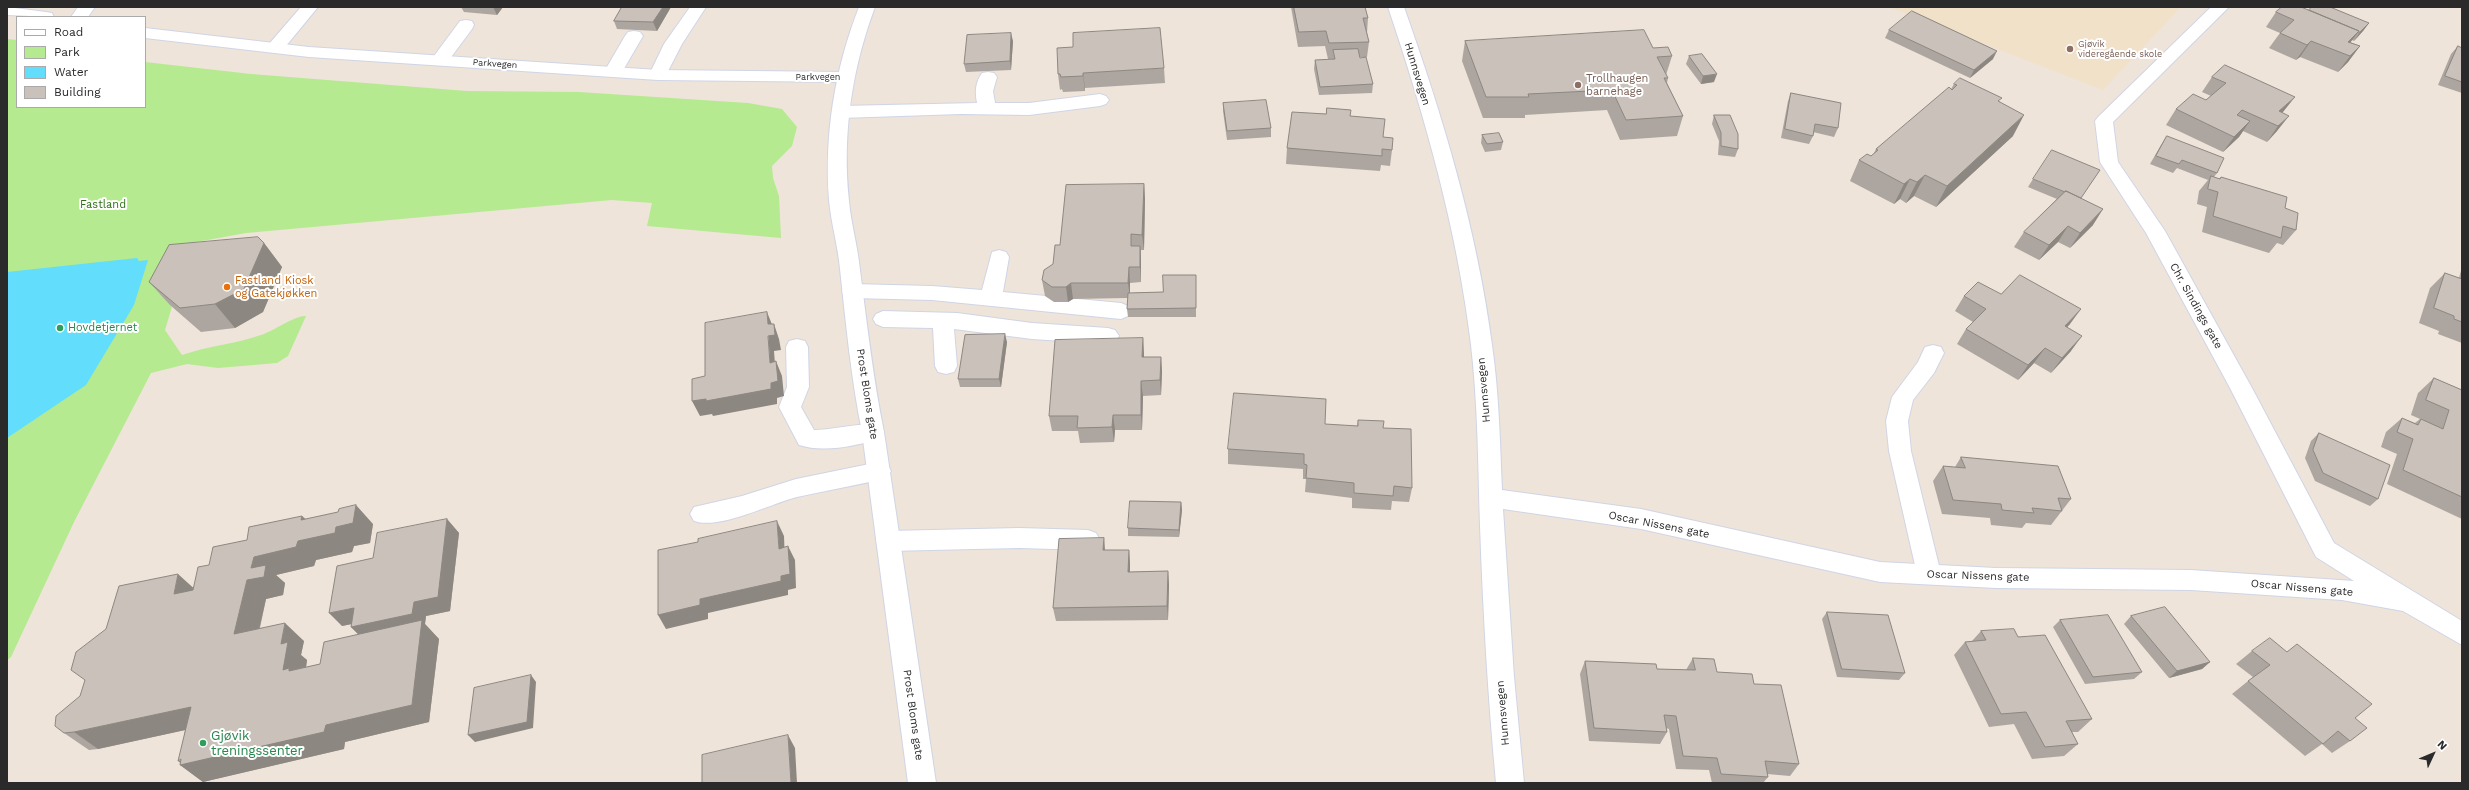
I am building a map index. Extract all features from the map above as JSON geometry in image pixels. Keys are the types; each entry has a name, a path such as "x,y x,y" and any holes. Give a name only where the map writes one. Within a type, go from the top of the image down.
{"street":[{"path":"80,16 87,7"},
{"path":"275,48 310,7"},
{"path":"658,75 673,44 698,7"},
{"name":"Prost Bloms gate","path":"867,7 855,38 845,77 840,112 838,159 839,202 848,249 863,382 879,471 922,783"},
{"name":"Hunnsvegen","path":"1396,7 1438,142 1459,228 1479,326 1489,442 1503,715 1510,783"},
{"name":"Chr. Sindings gate","path":"2221,7 2104,121 2109,162 2155,231 2241,388 2325,550 2407,600"},
{"path":"7,10 40,16"},
{"path":"440,60 466,25"},
{"name":"Parkvegen","path":"146,33 275,48 658,75 845,77"},
{"path":"613,72 634,36"},
{"path":"987,108 984,91 988,77"},
{"path":"840,112 987,108 1029,109 1100,100"},
{"path":"991,299 999,257"},
{"path":"852,291 932,292 1120,311"},
{"path":"883,319 943,321 1032,331 1108,336"},
{"path":"943,321 946,366"},
{"path":"797,347 798,387 790,407 807,438 834,439 873,432"},
{"path":"1929,574 1900,451 1897,421 1903,397 1926,367 1933,353"},
{"path":"702,514 742,506 796,488 879,471"},
{"name":"Oscar Nissens gate","path":"1491,498 1641,519 1880,572 1996,578 2191,580 2342,589 2407,600 2462,634"},
{"path":"888,541 1019,538 1102,540"}],"shaded area":[{"name":"Gjøvik videregående skole","path":"1889,7 2181,7 2103,90"}],"green space":[{"name":"Fastland","path":"7,39 16,40 16,108 146,108 146,62 251,74 467,91 579,92 748,103 782,109 797,127 792,146 772,166 773,178 779,196 781,238 647,226 652,203 612,200 246,233 191,243 165,330 182,355 261,335 296,318 306,316 288,356 277,363 218,368 187,364 151,373 74,522 11,657 7,660"}],"water":[{"name":"Hovdetjernet","path":"137,258 139,261 148,260 134,305 86,385 7,438 7,272"}],"building":[{"path":"622,7 663,7 653,22 614,21"},
{"path":"1294,7 1365,7 1368,18 1363,18 1369,42 1329,43 1326,31 1299,32"},
{"path":"2282,7 2301,7 2359,31 2348,42 2360,46 2350,56 2311,41 2307,45 2280,33 2294,20 2276,12"},
{"path":"2312,7 2330,7 2369,23 2360,32 2358,32 2359,31 2309,10"},
{"path":"1912,11 1997,51 1974,70 1889,30"},
{"path":"1160,28 1164,68 1083,73 1083,76 1061,77 1060,74 1058,74 1057,48 1073,47 1073,33"},
{"path":"1644,30 1653,48 1668,47 1672,56 1657,57 1668,78 1664,78 1683,116 1626,120 1612,90 1528,94 1529,97 1486,97 1465,41"},
{"path":"1011,33 1010,61 964,64 967,35"},
{"path":"2458,46 2462,48 2462,82 2445,76"},
{"path":"1358,49 1360,58 1366,57 1373,84 1320,87 1315,60 1335,59 1333,50"},
{"path":"1702,54 1717,74 1703,76 1689,56"},
{"path":"2225,65 2295,97 2279,111 2289,116 2278,126 2242,110 2237,115 2250,121 2234,137 2176,109 2193,94 2206,100 2226,83 2212,77"},
{"path":"1960,78 2002,98 1998,101 2024,115 1947,186 1925,175 1917,182 1910,179 1904,184 1859,160 1867,154 1871,156 1878,150 1876,149 1949,87 1952,90 1957,85 1954,84"},
{"path":"1791,93 1841,103 1838,128 1815,124 1813,136 1785,129"},
{"path":"1266,100 1271,128 1227,131 1223,103"},
{"path":"1327,108 1351,110 1350,116 1385,119 1383,137 1393,138 1392,150 1382,149 1382,156 1287,148 1292,112 1326,114"},
{"path":"1714,115 1730,115 1738,134 1738,149 1721,146 1721,133"},
{"path":"1499,133 1503,142 1487,144 1482,135"},
{"path":"2167,136 2224,158 2217,173 2182,160 2179,164 2156,156"},
{"path":"2052,150 2100,170 2081,198 2033,179"},
{"path":"2211,176 2220,179 2221,177 2287,197 2285,208 2298,213 2296,230 2283,226 2281,238 2213,216 2218,192 2208,189"},
{"path":"1144,184 1142,235 1131,234 1131,246 1140,246 1140,267 1129,267 1128,283 1071,283 1066,287 1052,287 1042,280 1044,270 1053,264 1055,245 1060,245 1066,185"},
{"path":"2066,191 2103,209 2080,233 2068,226 2049,245 2024,232"},
{"path":"258,237 264,243 244,289 215,304 180,308 149,282 169,245"},
{"path":"2445,273 2462,279 2462,322 2454,319 2454,316 2434,308"},
{"path":"1163,275 1196,275 1196,308 1127,309 1128,293 1163,292"},
{"path":"2020,275 2081,309 2065,326 2082,336 2062,358 2045,348 2028,365 1966,329 1986,309 1964,296 1978,282 2001,294"},
{"path":"767,312 768,324 774,324 775,335 768,336 770,363 776,361 778,381 771,383 771,389 706,401 706,399 692,401 692,379 705,376 705,323"},
{"path":"1005,334 999,379 958,379 965,335"},
{"path":"1143,338 1142,357 1161,357 1160,380 1141,381 1141,415 1113,415 1112,427 1077,428 1078,416 1049,416 1055,340"},
{"path":"2434,378 2462,390 2462,497 2403,470 2413,439 2397,432 2402,418 2418,425 2421,419 2443,429 2449,410 2426,400"},
{"path":"1234,393 1326,399 1325,424 1358,426 1358,420 1384,421 1383,428 1411,429 1412,488 1394,486 1393,496 1354,493 1354,483 1306,478 1307,465 1304,464 1304,454 1228,449"},
{"path":"2319,433 2390,465 2378,499 2323,473 2313,450"},
{"path":"1961,457 2058,466 2071,499 2058,498 2062,511 2032,508 2034,513 2002,510 2001,504 1953,500 1943,466 1965,468"},
{"path":"1130,501 1181,502 1179,530 1128,528"},
{"path":"356,505 353,523 336,527 335,533 298,541 296,547 254,557 251,568 266,565 264,577 247,580 234,634 285,623 281,644 288,642 283,670 289,668 289,671 320,664 324,642 422,620 412,705 326,725 324,732 180,765 181,759 178,761 191,707 74,732 64,733 55,726 56,716 80,696 85,680 71,670 76,652 106,629 119,586 178,574 174,594 193,590 198,567 209,565 213,547 247,540 249,527 302,516 301,520 338,512 339,509"},
{"path":"447,519 438,597 414,602 412,614 351,627 354,608 329,613 337,566 373,558 377,533"},
{"path":"777,521 779,549 788,546 790,574 781,576 781,581 700,599 700,605 658,615 658,550 698,542 698,539"},
{"path":"1104,538 1103,550 1129,550 1128,572 1168,571 1167,606 1053,608 1059,539"},
{"path":"2165,607 2210,662 2177,671 2131,616"},
{"path":"1827,612 1888,615 1905,673 1842,669"},
{"path":"2108,615 2142,672 2093,677 2060,620"},
{"path":"2014,629 2018,637 2045,635 2092,719 2066,721 2078,744 2045,747 2026,712 2001,714 1965,642 1986,640 1981,631"},
{"path":"2270,638 2287,652 2297,644 2372,704 2355,718 2367,728 2350,741 2338,731 2323,744 2248,681 2270,665 2252,651"},
{"path":"1693,658 1714,659 1717,672 1752,674 1754,684 1781,685 1799,764 1765,761 1768,777 1721,774 1717,758 1683,756 1676,716 1664,715 1667,732 1594,728 1585,661 1656,664 1657,669 1695,670"},
{"path":"531,675 527,722 468,735 474,688"},
{"path":"788,735 791,783 702,783 702,755"}],"place":[{"name":"Gjøvik videregående skole","path":"2070,49"},
{"name":"Trollhaugen barnehage","path":"1578,85"},
{"name":"Fastland Kiosk og Gatekjøkken","path":"227,287"},
{"name":"Hovdetjernet","path":"60,328"},
{"name":"Gjøvik treningssenter","path":"203,743"}]}
